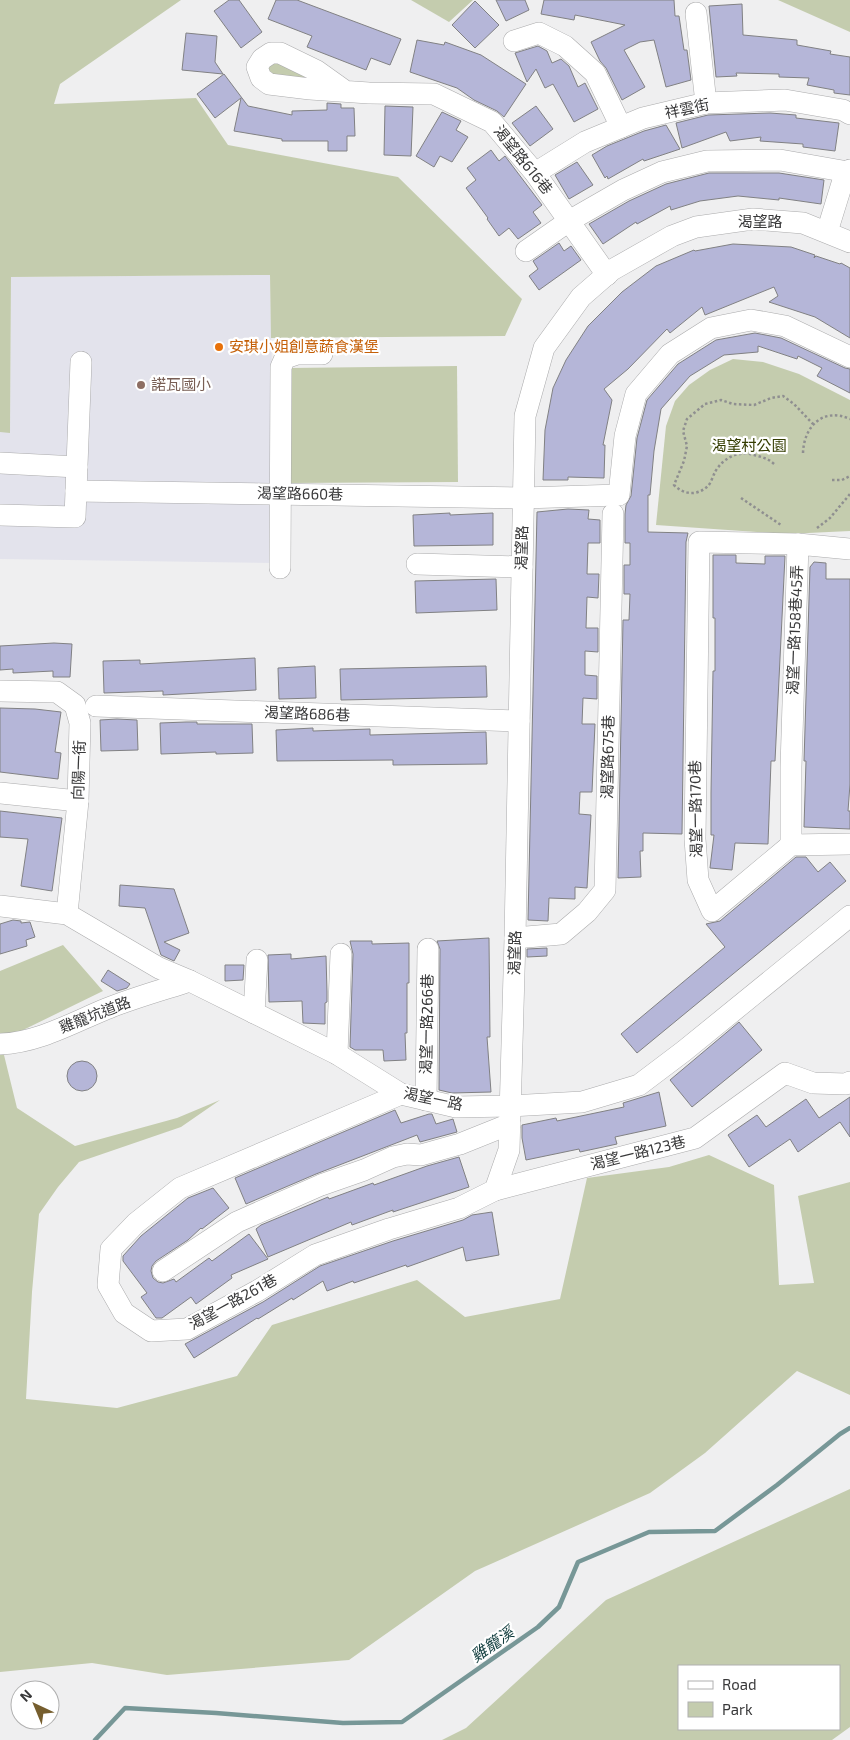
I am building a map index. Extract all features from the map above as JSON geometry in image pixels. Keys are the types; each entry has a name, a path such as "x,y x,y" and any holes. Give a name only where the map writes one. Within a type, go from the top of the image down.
{"street":[{"path":"696,13 706,104"},
{"path":"514,41 539,33 565,46 595,73 622,127"},
{"name":"渴望路616巷","path":"345,91 434,94 492,122 535,173 607,275"},
{"name":"祥雲街","path":"535,173 585,142 644,118 706,104 785,100 844,110 850,114"},
{"path":"526,251 570,221 623,190 662,172 707,161 780,160 849,171"},
{"path":"828,232 844,177 849,171"},
{"name":"渴望路","path":"510,1115 525,416 544,348 581,297 607,275 672,236 696,227 754,219 803,223 850,242"},
{"name":"渴望路660巷","path":"76,491 523,498 619,495 625,436 636,394 670,354 711,328 751,320 785,326 850,357"},
{"path":"280,568 281,367 285,358 297,354 322,354"},
{"path":"0,515 75,517 81,362"},
{"path":"0,463 77,467"},
{"name":"渴望路675巷","path":"515,938 561,934 587,912 605,890 613,514"},
{"name":"渴望一路170巷","path":"791,845 712,911 698,880 694,839 699,542 798,534"},
{"name":"渴望一路158巷45弄","path":"791,845 791,767 798,534 850,549"},
{"path":"417,564 522,567"},
{"name":"向陽一街","path":"0,691 57,692 75,705 80,723 78,801 67,914"},
{"name":"渴望路686巷","path":"96,706 519,721"},
{"path":"0,793 78,801"},
{"path":"791,845 850,844"},
{"name":"渴望一路","path":"0,906 67,914 159,968 190,981 337,1054 401,1094 510,1115 582,1102 640,1085 850,916"},
{"name":"渴望一路266巷","path":"426,1100 428,949"},
{"path":"337,1054 341,954"},
{"path":"254,1013 257,960"},
{"name":"雞籠坑道路","path":"0,1044 17,1044 52,1032 107,1008 190,981"},
{"name":"渴望一路123巷","path":"495,1190 695,1138 785,1073 813,1083 846,1084 850,1082"},
{"name":"渴望一路261巷","path":"401,1094 180,1188 136,1223 111,1249 108,1285 124,1313 151,1331 188,1329 257,1291 315,1255 389,1229 459,1208 495,1190"},
{"path":"495,1190 509,1150 510,1115"},
{"path":"163,1271 237,1222 393,1157 407,1154 421,1155 460,1144 510,1115"}],"path":[{"path":"774,464 770,460 747,453 730,456 716,470 708,485 694,494 680,492 674,486 684,461 687,446 683,431 687,419 705,404 721,400 733,404 754,405 771,398 783,396 794,404 813,424"},
{"path":"803,453 803,442 806,432 813,424 833,415 844,416 850,419"},
{"path":"832,480 842,480 850,476"},
{"path":"741,498 778,524 798,534 816,528 830,518 850,494"}],"shaded area":[{"name":"諾瓦國小","path":"270,275 276,563 0,559 0,432 10,432 11,277"}],"green space":[{"path":"0,0 181,0 60,84 54,104 196,98 228,145 398,177 522,299 505,336 271,338 270,275 11,277 10,433 0,432"},
{"path":"411,0 473,0 449,22"},
{"path":"778,0 850,0 850,32"},
{"path":"274,59 317,80 272,79 266,63"},
{"name":"渴望村公園","path":"733,359 763,362 799,374 850,400 850,531 787,534 656,525 666,426 675,401 689,385 710,370"},
{"path":"457,366 458,482 290,483 290,368"},
{"path":"63,945 103,991 19,1032 4,1055 17,1108 75,1146 177,1118 220,1100 181,1127 79,1162 39,1214 32,1292 26,1399 117,1408 237,1376 272,1325 417,1280 465,1317 560,1299 587,1178 669,1167 709,1155 774,1185 779,1285 814,1283 798,1196 850,1182 850,1395 797,1371 705,1453 650,1493 475,1571 349,1660 167,1675 92,1663 0,1672 0,971"},
{"path":"850,1489 850,1727 832,1740 442,1740 466,1728 606,1600"}],"building":[{"path":"229,0 239,0 262,32 241,48 214,11"},
{"path":"276,0 297,0 401,39 390,65 371,58 366,70 307,47 312,36 268,19"},
{"path":"496,0 525,0 529,10 506,21"},
{"path":"544,0 674,0 675,16 679,16 684,50 687,50 691,80 666,87 654,40 640,42 624,50 645,87 622,100 591,42 625,25 575,15 574,20 541,14"},
{"path":"475,1 499,25 475,48 452,25"},
{"path":"742,4 743,35 797,40 797,45 831,51 830,54 850,57 850,95 834,93 834,90 807,85 809,78 779,77 779,74 736,73 737,76 716,77 709,6"},
{"path":"186,33 217,36 215,62 223,74 182,70"},
{"path":"417,40 444,45 445,42 481,55 526,84 504,117 457,88 410,72"},
{"path":"538,46 547,51 552,63 561,59 569,66 578,87 585,83 598,109 574,122 553,84 545,88 536,69 527,82 515,53"},
{"path":"224,74 248,106 292,115 292,111 327,110 327,103 341,104 341,108 354,108 355,136 347,136 347,151 328,151 328,141 282,141 282,139 234,131 241,98 215,118 197,94"},
{"path":"385,106 413,107 411,156 384,155"},
{"path":"536,106 553,129 530,146 512,123"},
{"path":"442,112 461,121 456,130 468,137 452,162 440,156 434,167 416,156"},
{"path":"770,113 796,115 796,118 839,123 835,151 803,147 803,144 760,141 761,137 730,141 726,132 682,148 676,123 708,115"},
{"path":"666,125 680,149 644,161 643,159 608,179 607,176 605,178 592,155 607,146 644,131"},
{"path":"491,150 499,161 505,156 542,205 533,212 541,223 518,239 509,228 499,236 466,188 476,180 467,168"},
{"path":"577,162 593,185 569,199 555,175"},
{"path":"709,173 779,173 824,180 821,204 779,198 779,200 738,196 700,201 671,210 670,206 637,224 636,222 603,244 589,224 629,201 666,184"},
{"path":"559,243 564,251 571,246 581,260 539,290 529,276 538,269 533,261"},
{"path":"733,244 791,247 815,255 814,258 816,256 841,263 850,268 850,338 815,317 769,302 778,296 774,287 705,315 702,307 670,333 667,329 628,369 604,389 612,400 603,445 605,445 604,478 568,477 568,480 543,480 545,430 553,388 566,360 588,326 622,292 656,266 694,250"},
{"path":"755,333 781,338 850,369 850,393 817,376 822,368 798,356 797,359 758,346 758,352 724,355 690,376 661,409 654,451 650,495 648,495 648,532 688,533 686,542 682,834 643,833 643,851 640,851 641,877 618,878 623,620 629,620 630,594 624,594 624,565 630,565 630,543 625,543 625,514 626,505 631,496 637,438 647,400 678,364 716,340"},
{"path":"568,509 589,510 588,519 600,520 600,543 588,543 587,574 599,574 598,598 587,597 586,628 598,628 598,652 585,651 585,675 597,676 597,699 583,698 582,724 595,724 592,792 580,792 579,814 591,815 587,888 575,887 575,899 549,898 548,921 528,920 537,512"},
{"path":"450,513 450,515 493,513 493,545 414,546 413,515"},
{"path":"713,555 736,555 736,563 765,564 765,556 785,556 775,761 771,761 768,844 735,843 732,870 710,868 714,835 711,835 713,671 715,671"},
{"path":"814,562 826,563 826,579 850,579 850,784 848,811 850,811 850,829 804,827 806,761 804,761 810,567"},
{"path":"496,579 497,610 416,613 415,581"},
{"path":"72,644 70,677 53,677 53,671 13,673 13,669 0,670 0,646"},
{"path":"255,658 256,690 163,695 163,691 104,693 103,661 140,660 140,664"},
{"path":"315,666 316,698 279,699 278,668"},
{"path":"486,666 487,697 341,700 340,669"},
{"path":"0,708 61,712 55,752 61,753 58,779 0,772"},
{"path":"100,720 137,720 138,750 101,751"},
{"path":"197,722 197,724 252,724 253,753 161,754 160,723"},
{"path":"313,728 313,731 370,729 370,735 486,732 487,764 393,765 393,760 277,761 276,730"},
{"path":"0,811 62,818 52,891 21,886 28,839 0,837"},
{"path":"796,857 806,857 818,872 830,862 846,881 637,1053 621,1034 725,947 706,924 720,921"},
{"path":"120,885 174,889 189,933 164,942 180,950 174,961 161,955 145,908 119,906"},
{"path":"13,920 21,921 21,923 30,922 35,937 26,940 27,946 0,954 0,924"},
{"path":"489,938 490,1037 487,1037 491,1092 452,1093 439,1090 440,949 437,941"},
{"path":"350,941 372,941 372,944 409,943 407,1033 405,1033 406,1060 384,1061 383,1050 355,1050 350,1047 353,954"},
{"path":"547,948 547,956 527,957 527,949"},
{"path":"291,954 291,959 326,956 327,1002 325,1003 325,1024 303,1023 302,1001 269,1002 268,955"},
{"path":"225,965 244,965 243,980 225,981"},
{"path":"108,970 130,984 127,988 117,991 101,981"},
{"path":"739,1022 762,1050 692,1107 670,1080"},
{"path":"82,1061 92,1066 97,1076 92,1086 82,1091 72,1086 67,1076 72,1066"},
{"path":"659,1092 666,1126 615,1137 617,1144 580,1152 579,1149 526,1160 522,1125 556,1118 557,1121 624,1107 623,1103"},
{"path":"850,1097 850,1137 840,1122 798,1152 790,1139 749,1167 728,1135 757,1115 766,1127 806,1099 819,1118"},
{"path":"395,1110 401,1123 429,1114 432,1114 436,1124 453,1119 457,1132 420,1142 417,1135 316,1174 246,1204 235,1178"},
{"path":"459,1157 469,1187 393,1212 393,1210 352,1225 351,1222 268,1257 256,1229 261,1225 328,1197 329,1199 373,1183 374,1185"},
{"path":"213,1188 229,1208 188,1240 156,1261 151,1271 153,1278 163,1283 174,1279 176,1282 209,1258 212,1261 249,1234 268,1259 231,1275 232,1278 196,1304 191,1297 162,1318 156,1318 141,1297 147,1293 123,1261 123,1256 141,1236 188,1198"},
{"path":"492,1212 499,1255 466,1261 463,1247 407,1267 406,1265 327,1291 323,1281 293,1300 292,1298 257,1318 194,1358 185,1344 263,1302 320,1266 463,1220 472,1215"}],"waterway":[{"name":"雞籠溪","path":"95,1740 125,1708 343,1723 402,1722 538,1627 559,1607 578,1562 649,1532 715,1531 850,1428"}],"place":[{"name":"安琪小姐創意蔬食漢堡","path":"219,347"},
{"name":"諾瓦國小","path":"141,385"}]}
